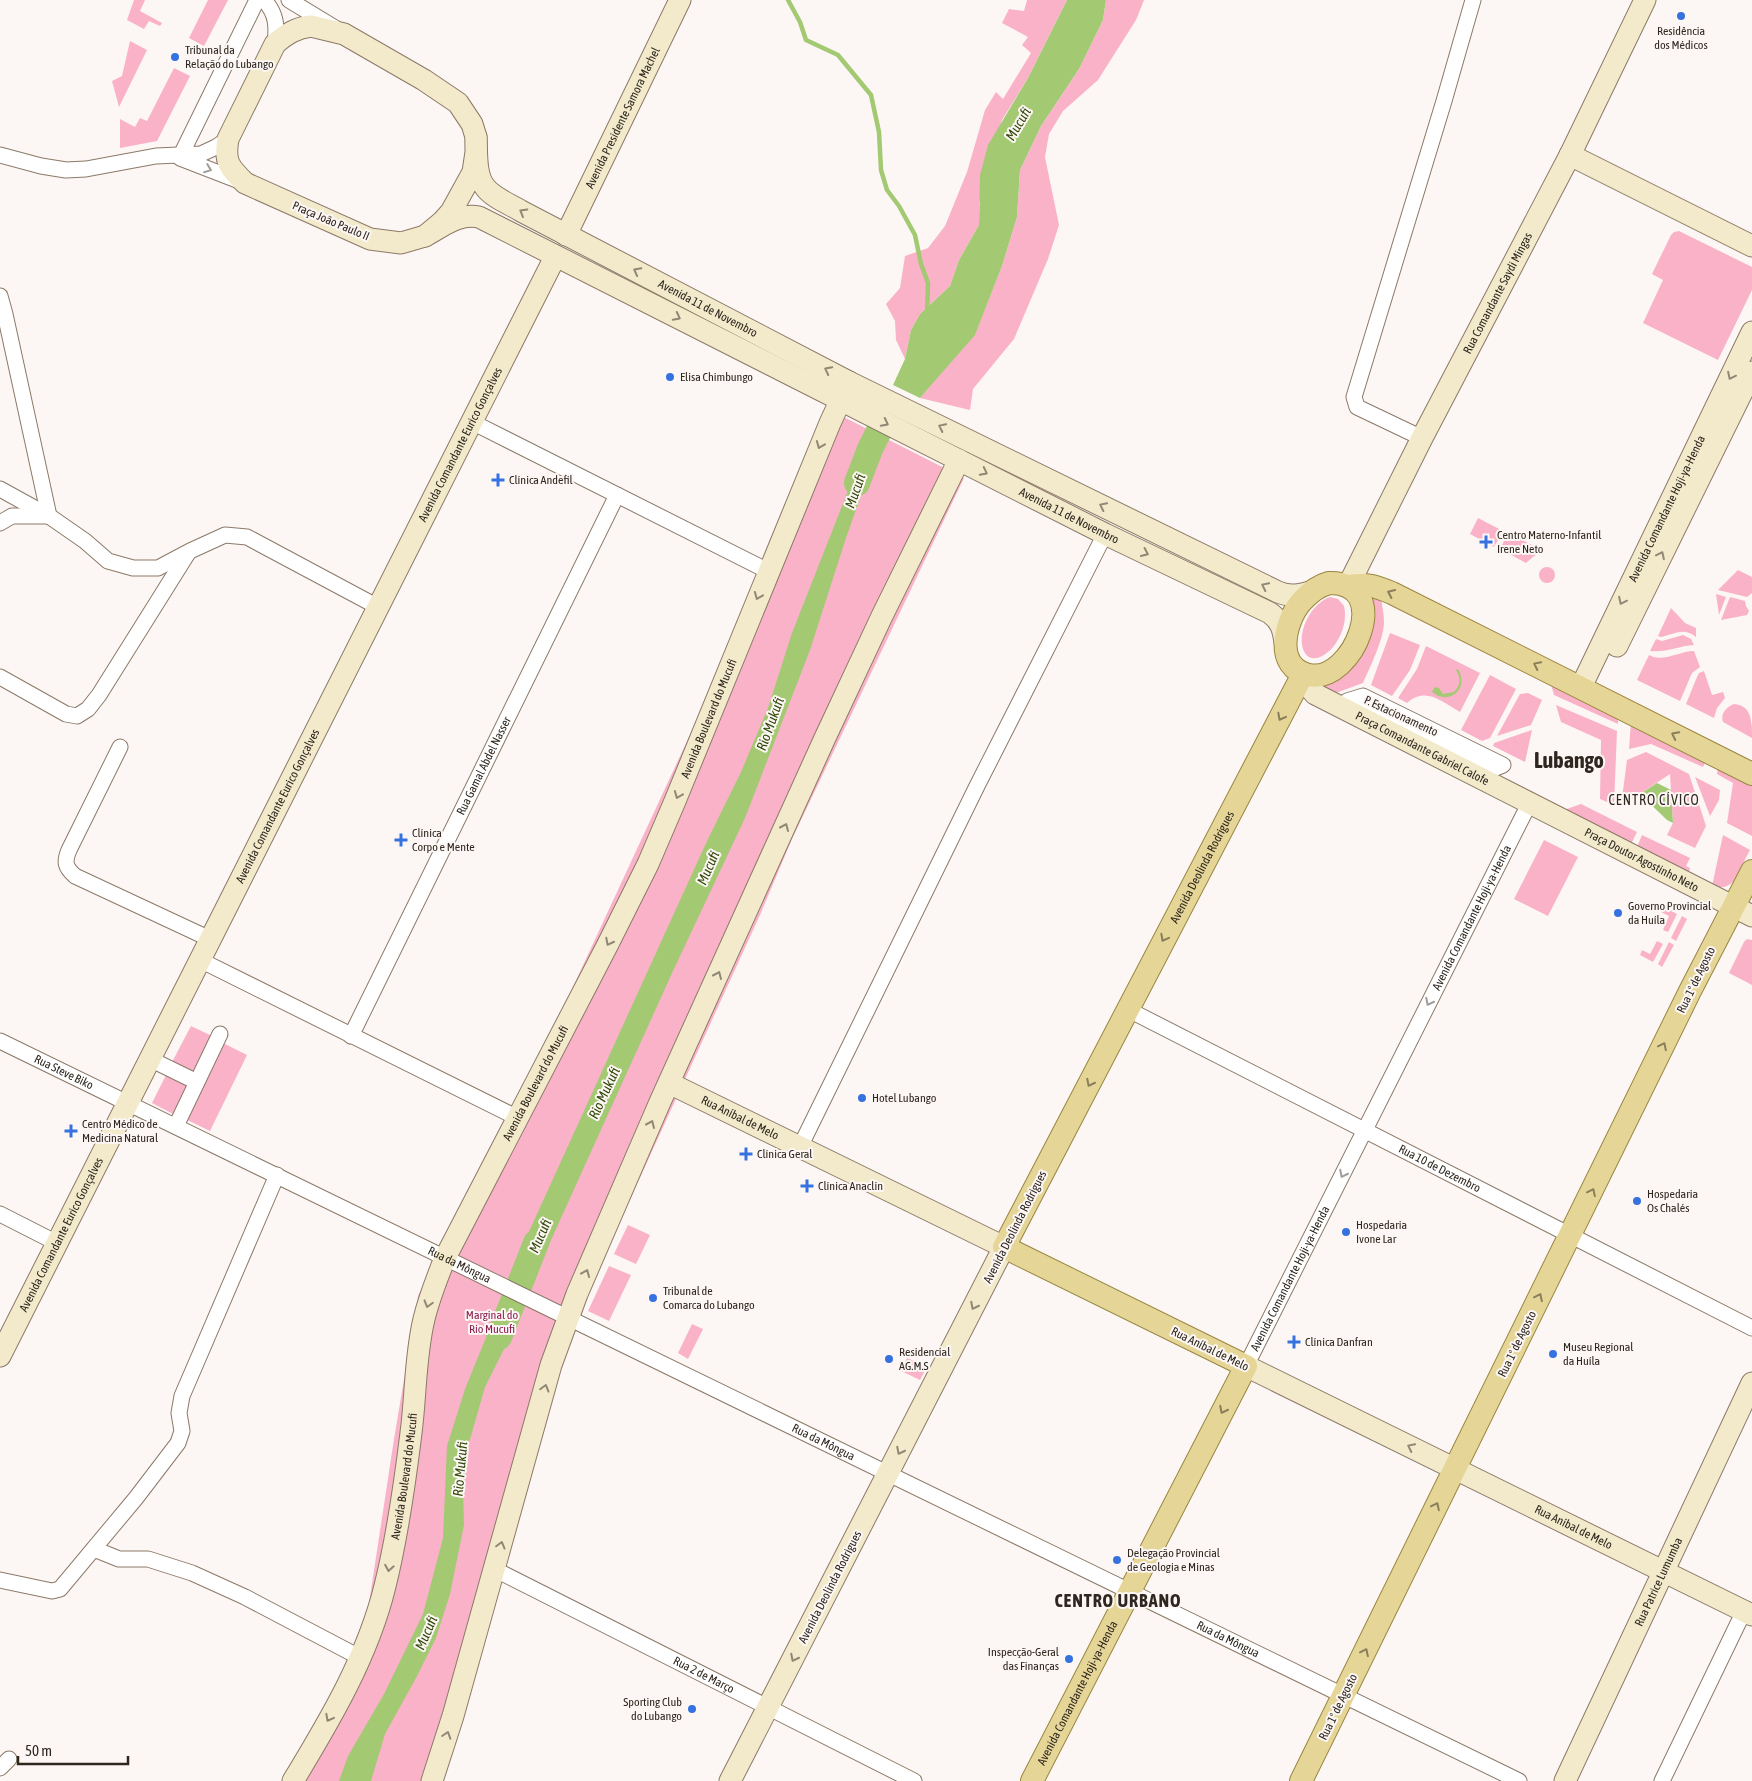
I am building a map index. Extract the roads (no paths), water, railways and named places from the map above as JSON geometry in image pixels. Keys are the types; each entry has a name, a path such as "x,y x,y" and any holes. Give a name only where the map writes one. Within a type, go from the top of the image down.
{"main road":[{"path":"1328,583 1338,583 1348,586 1361,599 1363,607 1362,625 1354,645 1347,656 1332,671 1324,675 1303,674 1289,661 1286,652 1285,642 1288,627 1294,613 1301,602 1319,586 1328,583"},
{"path":"1348,586 1364,584 1392,593 1752,774"},
{"name":"Avenida Deolinda Rodrigues","path":"1004,1247 1303,674"},
{"name":"Rua 1º de Agosto","path":"1301,1781 1570,1235 1742,911 1752,871"},
{"name":"Rua Aníbal de Melo","path":"1004,1247 1246,1366"},
{"name":"Avenida Comandante Hoji-ya-Henda","path":"1032,1781 1246,1366"}],"street":[{"path":"176,155 257,0"},
{"path":"264,0 272,11 277,26 275,44"},
{"name":"Praça João Paulo II","path":"289,0 458,102 472,124 476,137 476,152 472,172 452,212 425,236 401,243 370,239 245,183 228,163 226,153 228,139 275,44 284,36 301,27 311,26 344,34"},
{"name":"Avenida Presidente Samora Machel","path":"566,235 680,0"},
{"path":"1422,438 1357,407 1354,397 1442,110 1473,0"},
{"name":"Rua Comandante Saydi Mingas","path":"1348,586 1422,438 1570,155 1645,0"},
{"name":"Avenida 11 de Novembro","path":"476,137 479,176 484,186 490,192 566,235 849,382 1278,592 1297,596 1311,592"},
{"path":"0,154 41,166 66,170 86,169 156,156 201,154 228,139"},
{"path":"176,155 245,183"},
{"path":"1570,155 1752,246"},
{"name":"Avenida 11 de Novembro","path":"425,236 459,218 470,216 503,229 555,257 585,270 1106,534 1270,613 1278,619 1283,627 1285,642"},
{"path":"555,257 550,248 551,241 556,236 566,235"},
{"name":"Avenida Comandante Eurico Gonçalves","path":"0,1356 555,257"},
{"path":"0,296 49,516"},
{"name":"Avenida Comandante Hoji-ya-Henda","path":"1587,690 1752,332"},
{"name":"Avenida Comandante Hoji-ya-Henda","path":"1587,690 1752,372"},
{"path":"839,400 849,382"},
{"name":"Avenida Boulevard do Mucufi","path":"293,1781 315,1745 361,1658 373,1630 386,1586 412,1432 424,1321 434,1286 445,1258 648,864 839,400"},
{"path":"472,422 768,571"},
{"path":"432,1781 453,1716 546,1384 567,1318 669,1083 833,722 882,616 959,460"},
{"path":"0,490 49,516 85,541 108,561 133,568 158,568 225,535 247,537 378,607"},
{"name":"Rua Gamal Abdel Nasser","path":"351,1036 616,495"},
{"path":"0,523 12,516 49,516"},
{"path":"800,1147 977,786 1106,534"},
{"path":"0,677 66,714 77,716 88,710 190,551"},
{"name":"Praça Comandante Gabriel Calofe","path":"1303,674 1308,686 1315,694 1551,813"},
{"name":"P. Estacionamento","path":"1363,696 1503,765 1488,771 1347,701 1363,696"},
{"path":"120,747 69,850 65,861 67,869 74,876 210,940"},
{"name":"Avenida Comandante Hoji-ya-Henda","path":"1246,1366 1530,802"},
{"name":"Praça Doutor Agostinho Neto","path":"1551,813 1742,911"},
{"path":"200,960 518,1118"},
{"name":"Rua 10 de Dezembro","path":"1127,1009 1752,1328"},
{"path":"176,1126 220,1034"},
{"name":"Rua Steve Biko","path":"0,1041 128,1103"},
{"path":"150,1060 197,1082"},
{"name":"Rua Aníbal de Melo","path":"669,1083 1004,1247"},
{"name":"Rua da Môngua","path":"128,1103 466,1270 888,1473 1518,1781"},
{"path":"0,1580 52,1591 60,1589 136,1498 178,1443 182,1431 179,1413 182,1396 277,1175"},
{"path":"0,1214 57,1243"},
{"name":"Avenida Deolinda Rodrigues","path":"730,1781 1004,1247"},
{"name":"Rua Aníbal de Melo","path":"1246,1366 1748,1613"},
{"name":"Rua Patrice Lumumba","path":"1565,1781 1752,1383"},
{"path":"94,1549 119,1559 148,1559 192,1573 245,1597 361,1658"},
{"name":"Rua 2 de Março","path":"494,1569 914,1781"},
{"path":"1662,1781 1748,1613"}],"water":[{"path":"1067,0 1106,0 1103,20 1079,69 1041,126 1020,170 1017,217 1002,266 975,335 920,398 893,385 905,359 911,330 920,314 950,286 959,260 979,225 980,175 988,145 1028,78"},
{"path":"863,444 870,449 877,450 810,650 745,818 673,971 532,1282 511,1271 707,841 741,772 768,708 792,633 855,473"},
{"path":"1458,669 1461,683 1460,689 1456,693 1445,697 1438,696 1432,692 1435,687 1439,688 1443,694 1454,692 1460,681 1456,670"},
{"path":"1657,783 1671,790 1673,823 1667,820 1640,794"},
{"path":"502,1298 524,1309 485,1387 467,1450 463,1488 464,1525 450,1594 436,1638 385,1734 371,1781 339,1781 348,1756 384,1694 423,1614 443,1538 447,1446 465,1389"}],"waterway":[{"path":"788,0 800,22 806,40 838,55 871,95 879,132 881,170 887,190 899,206 915,235 921,264 928,283 927,314"},
{"name":"Mucufi","path":"857,483 870,449 888,413"},
{"name":"Rio Mukufi","path":"499,1337 536,1243"}],"place":[{"name":"Residência dos Médicos","path":"1681,16"},
{"name":"Tribunal da Relação do Lubango","path":"175,57"},
{"name":"Elisa Chimbungo","path":"670,377"},
{"name":"Clínica Andefil","path":"498,480"},
{"name":"Centro Materno-Infantil Irene Neto","path":"1486,542"},
{"name":"Clínica Corpo e Mente","path":"401,840"},
{"name":"Governo Provincial da Huíla","path":"1618,913"},
{"name":"Hotel Lubango","path":"862,1098"},
{"name":"Centro Médico de Medicina Natural","path":"71,1131"},
{"name":"Clínica Geral","path":"746,1154"},
{"name":"Clínica Anaclin","path":"807,1186"},
{"name":"Hospedaria Os Chalés","path":"1637,1201"},
{"name":"Hospedaria Ivone Lar","path":"1346,1232"},
{"name":"Tribunal de Comarca do Lubango","path":"653,1298"},
{"name":"Clínica Danfran","path":"1294,1342"},
{"name":"Museu Regional da Huíla","path":"1553,1354"},
{"name":"Residencial AG.M.S","path":"889,1359"},
{"name":"Delegação Provincial de Geologia e Minas","path":"1117,1560"},
{"name":"Inspecção-Geral das Finanças","path":"1069,1659"},
{"name":"Sporting Club do Lubango","path":"692,1709"}],"district":[{"name":"Lubango","path":"1569,760"},
{"name":"CENTRO CÍVICO","path":"1654,800"},
{"name":"CENTRO URBANO","path":"1118,1601"}],"park label":[{"name":"Marginal do Rio Mucufi","path":"492,1322"}]}
